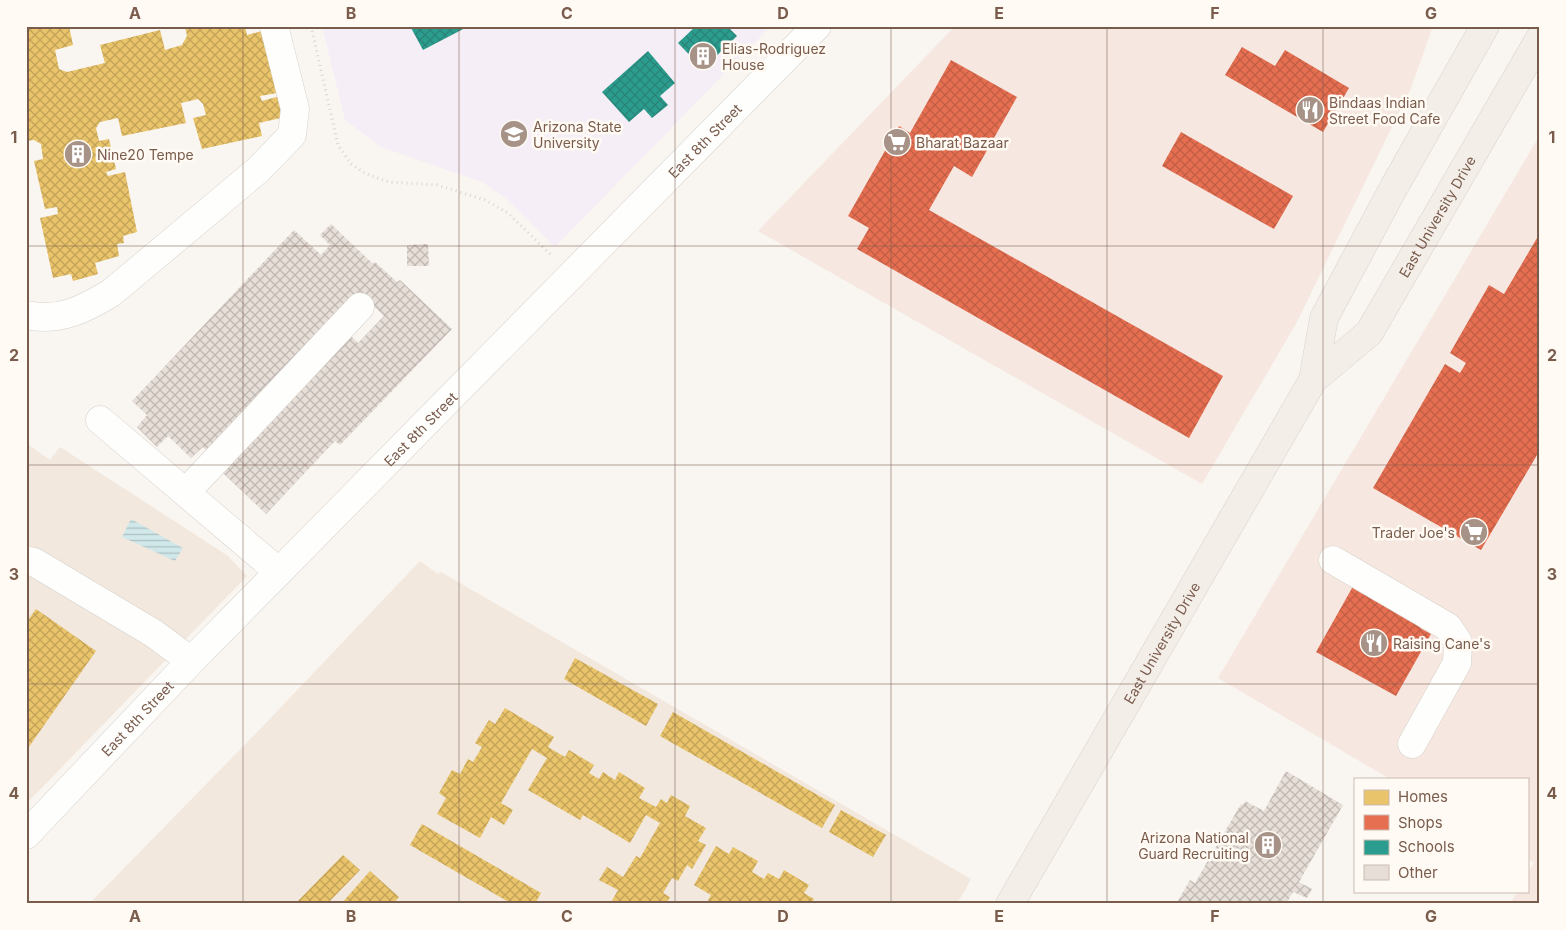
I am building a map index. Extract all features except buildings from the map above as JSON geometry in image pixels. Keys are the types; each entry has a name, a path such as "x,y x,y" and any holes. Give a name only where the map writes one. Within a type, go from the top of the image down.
{"main road":[{"name":"East University Drive","path":"1313,380 1324,318 1485,26"},
{"name":"East University Drive","path":"1010,904 1313,380 1369,333 1540,38"}],"street":[{"path":"26,316 43,319 65,316 86,308 111,292 258,170 292,135 294,109 274,26"},
{"name":"East 8th Street","path":"26,835 191,661 817,26"},
{"path":"186,492 360,307"},
{"path":"100,420 279,572"},
{"path":"26,560 34,562 153,633 191,661"},
{"path":"1333,560 1448,627 1458,642 1457,663 1412,744"}],"path":[{"path":"311,26 338,145 351,164 366,174 389,182 438,185 462,191 485,200 508,213 554,258"}],"shaded area":[{"name":"Arizona State University","path":"322,26 771,26 555,247 504,197 482,182 381,147 345,120"},
{"path":"955,26 1433,26 1411,88 1297,322 1202,484 758,231"},
{"path":"1540,135 1540,904 1510,904 1517,892 1528,892 1528,872 1534,863 1528,860 1528,778 1388,778 1218,678"},
{"path":"26,443 50,460 60,447 228,556 247,576 26,804"},
{"path":"420,561 438,574 441,572 971,879 957,904 89,904 263,726"}],"water":[{"path":"131,519 183,548 175,561 122,537"}],"place":[{"name":"Elias-Rodriguez House","path":"703,56"},
{"name":"Bindaas Indian Street Food Cafe","path":"1310,110"},
{"name":"Arizona State University","path":"514,134"},
{"name":"Bharat Bazaar","path":"897,142"},
{"name":"Nine20 Tempe","path":"78,154"},
{"name":"Trader Joe's","path":"1474,532"},
{"name":"Raising Cane's","path":"1374,643"},
{"name":"Arizona National Guard Recruiting","path":"1268,845"}]}
